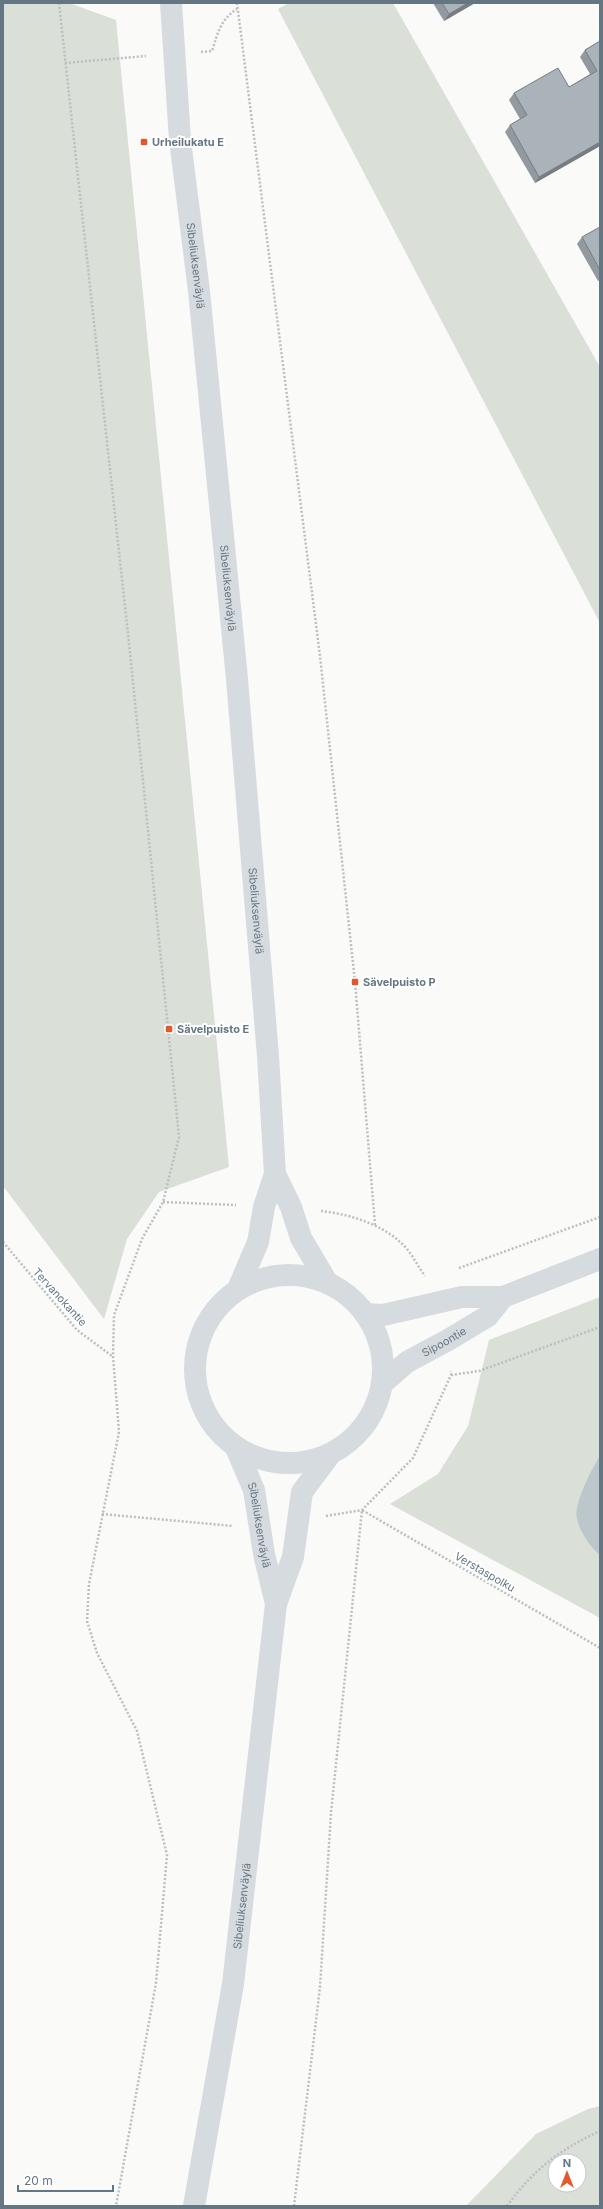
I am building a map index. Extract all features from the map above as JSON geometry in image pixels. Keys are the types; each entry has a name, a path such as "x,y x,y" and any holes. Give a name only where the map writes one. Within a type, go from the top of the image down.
{"main road":[{"name":"Sibeliuksenväylä","path":"171,3 180,140 199,291 237,672 268,1049 275,1174 264,1207 258,1242 238,1289"},
{"name":"Sibeliuksenväylä","path":"275,1174 291,1207 301,1238 327,1282"},
{"path":"364,1314 383,1315 462,1297 503,1297 600,1259"},
{"path":"297,1275 327,1282 353,1299 372,1324 382,1353 383,1383 373,1412 355,1437 329,1456 298,1464 266,1462 236,1448 213,1427 198,1398 194,1384 194,1366 200,1336 215,1310 238,1289 266,1277 297,1275"},
{"name":"Sipoontie","path":"383,1383 407,1362 488,1316 503,1297"},
{"name":"Sibeliuksenväylä","path":"236,1448 254,1490 264,1554 276,1604"},
{"name":"Sibeliuksenväylä","path":"194,2206 233,1984 276,1604 294,1557 302,1492 329,1456"}],"path":[{"path":"59,3 130,643 179,1137 163,1202 142,1239 114,1315 112,1356 119,1432 89,1584 87,1621 97,1652 137,1731 167,1854 156,1983 116,2206"},
{"path":"237,3 320,656 355,982 375,1225"},
{"path":"65,63 212,51 219,26 227,15 237,9"},
{"path":"458,1268 600,1217"},
{"name":"Tervanokantie","path":"3,1242 77,1330 112,1356"},
{"path":"451,1375 479,1371 600,1327"},
{"name":"Verstaspolku","path":"294,2206 320,1987 331,1813 362,1510 600,1648"},
{"path":"507,2206 542,2166 577,2142 600,2131"}],"shaded area":[{"path":"3,3 69,3 116,20 229,1167 159,1192 127,1239 104,1319 3,1186"},
{"path":"289,3 393,3 600,367 600,623 278,9"},
{"path":"600,1297 600,1618 390,1504 438,1474 468,1426 489,1340"},
{"path":"600,1456 600,1555 583,1534 578,1524 577,1513 580,1496 592,1469"},
{"path":"600,2106 600,2206 466,2206 536,2134 588,2109"}],"building":[{"path":"442,3 468,3 449,14"},
{"path":"600,41 600,142 539,177 510,125 527,115 514,93 558,68 569,87 597,71 585,50"},
{"path":"600,227 600,270 582,237"}],"place":[{"name":"Urheilukatu E","path":"144,142"},
{"name":"Sävelpuisto P","path":"355,982"},
{"name":"Sävelpuisto E","path":"169,1029"}]}
